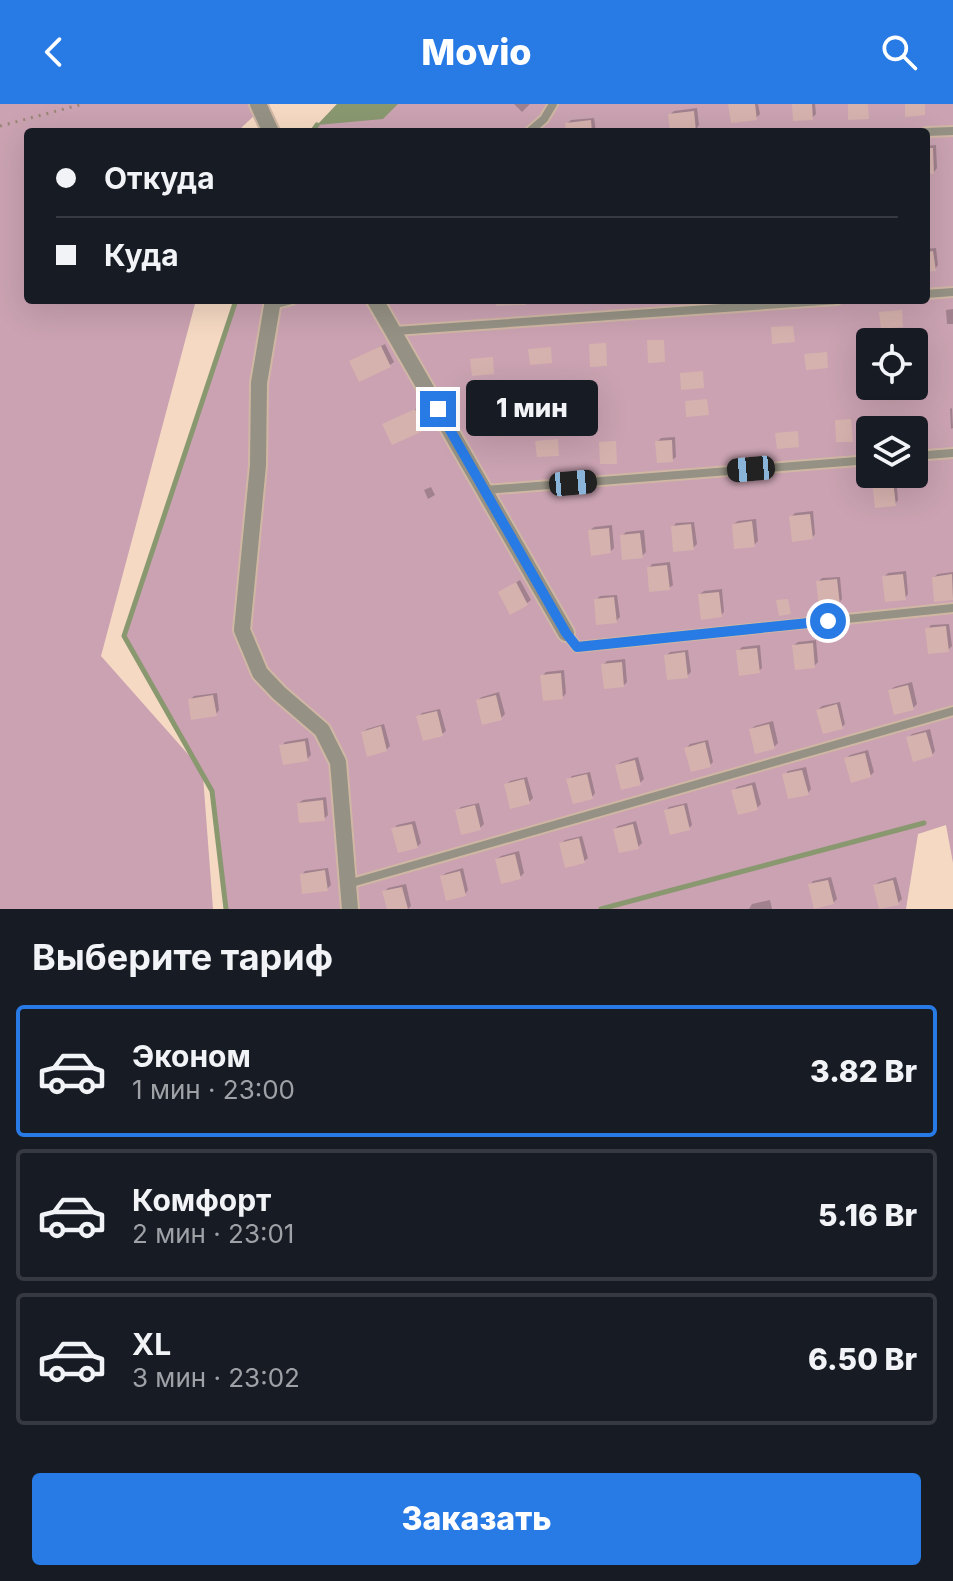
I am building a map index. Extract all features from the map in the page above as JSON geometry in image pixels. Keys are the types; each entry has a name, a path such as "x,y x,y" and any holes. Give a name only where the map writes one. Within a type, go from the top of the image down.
{"street":[{"path":"258,104 269,128"},
{"path":"272,304 259,383 258,465 242,630 260,673 322,730 338,762 350,909"},
{"path":"380,304 566,633"}],"lane":[{"path":"534,128 544,119 553,104"},
{"path":"930,132 953,131"},
{"path":"930,294 953,292"},
{"path":"395,331 780,304"},
{"path":"928,455 953,453"},
{"path":"484,490 856,461"},
{"path":"566,633 577,647 953,608"},
{"path":"348,884 953,711"}],"path":[{"path":"0,126 83,104"}],"shaded area":[{"path":"0,104 267,104 242,128 24,128 24,304 195,304 101,656 194,761 124,636 235,304 930,304 930,128 316,128 337,104 953,104 953,863 946,825 918,834 906,909 226,909 212,791 203,776 213,909 0,909"},
{"path":"337,104 398,104 383,119 317,125"}],"building":[{"path":"728,104 755,104 757,120 731,123"},
{"path":"792,104 812,104 813,120 793,121"},
{"path":"848,104 868,104 869,119 848,120"},
{"path":"905,104 925,104 925,115 905,117"},
{"path":"694,111 696,128 670,128 668,114"},
{"path":"591,120 592,128 566,128 565,123"},
{"path":"930,148 933,148 934,174 930,174"},
{"path":"930,251 933,251 936,271 930,272"},
{"path":"496,304 526,304 526,305"},
{"path":"902,310 903,327 881,328 879,312"},
{"path":"793,326 795,342 772,344 771,327"},
{"path":"647,340 664,340 665,362 648,363"},
{"path":"606,343 607,366 590,367 589,344"},
{"path":"381,346 391,367 359,382 349,361"},
{"path":"551,347 552,363 530,365 528,349"},
{"path":"827,352 828,368 806,370 804,354"},
{"path":"493,357 494,374 472,376 470,359"},
{"path":"703,371 704,388 681,390 680,373"},
{"path":"707,399 709,415 686,417 685,401"},
{"path":"415,409 425,430 392,445 382,424"},
{"path":"496,415 497,432 472,433 471,417"},
{"path":"851,419 853,442 836,442 835,420"},
{"path":"798,431 799,447 777,449 775,433"},
{"path":"558,439 559,456 537,457 535,441"},
{"path":"672,440 673,462 657,463 655,441"},
{"path":"616,441 617,464 600,464 599,442"},
{"path":"873,488 894,488 896,506 875,508"},
{"path":"810,514 813,539 792,542 789,516"},
{"path":"752,521 755,547 734,549 732,524"},
{"path":"691,524 694,550 673,552 671,526"},
{"path":"609,528 611,553 591,556 588,530"},
{"path":"640,533 643,558 622,560 620,535"},
{"path":"667,565 670,590 649,592 647,567"},
{"path":"903,574 906,600 885,602 882,576"},
{"path":"952,574 953,600 934,602 932,577"},
{"path":"837,579 840,605 819,607 816,581"},
{"path":"516,582 528,605 510,615 498,592"},
{"path":"719,592 722,617 701,620 698,594"},
{"path":"614,597 617,623 596,625 594,599"},
{"path":"788,599 791,614 779,616 776,600"},
{"path":"946,626 949,652 928,654 925,628"},
{"path":"813,643 815,668 795,670 792,645"},
{"path":"757,648 760,673 739,676 736,650"},
{"path":"685,652 688,678 667,680 664,655"},
{"path":"622,662 624,687 604,689 601,664"},
{"path":"561,673 563,699 543,701 540,675"},
{"path":"908,685 914,710 894,715 888,690"},
{"path":"213,695 217,716 191,720 188,699"},
{"path":"496,695 502,720 482,725 476,700"},
{"path":"837,704 843,729 823,734 816,710"},
{"path":"437,711 443,736 423,741 416,716"},
{"path":"769,724 775,749 755,754 749,729"},
{"path":"381,726 387,751 367,757 361,732"},
{"path":"926,732 933,756 913,762 906,737"},
{"path":"305,741 308,761 283,765 279,745"},
{"path":"705,742 711,767 691,772 684,748"},
{"path":"865,753 871,777 851,783 844,758"},
{"path":"635,760 641,785 621,790 615,765"},
{"path":"802,770 809,795 788,799 782,774"},
{"path":"587,774 593,799 573,804 566,779"},
{"path":"524,779 530,804 510,809 504,784"},
{"path":"752,785 758,810 738,815 731,790"},
{"path":"323,800 325,821 299,823 297,803"},
{"path":"475,805 481,830 461,835 455,810"},
{"path":"684,805 690,830 670,835 664,810"},
{"path":"412,824 418,848 398,853 391,828"},
{"path":"633,824 639,849 619,853 613,829"},
{"path":"579,838 585,863 565,868 559,843"},
{"path":"515,854 521,879 501,884 495,859"},
{"path":"325,870 328,891 302,894 300,874"},
{"path":"460,871 466,896 446,901 440,876"},
{"path":"828,880 834,904 814,909 808,884"},
{"path":"893,880 899,905 879,909 873,885"},
{"path":"402,887 408,909 387,909 382,891"}],"waterway":[{"path":"226,909 212,791 124,636 235,304"},
{"path":"601,909 924,823"}],"route":[{"path":"438,409 566,633 577,647 828,621"}]}
